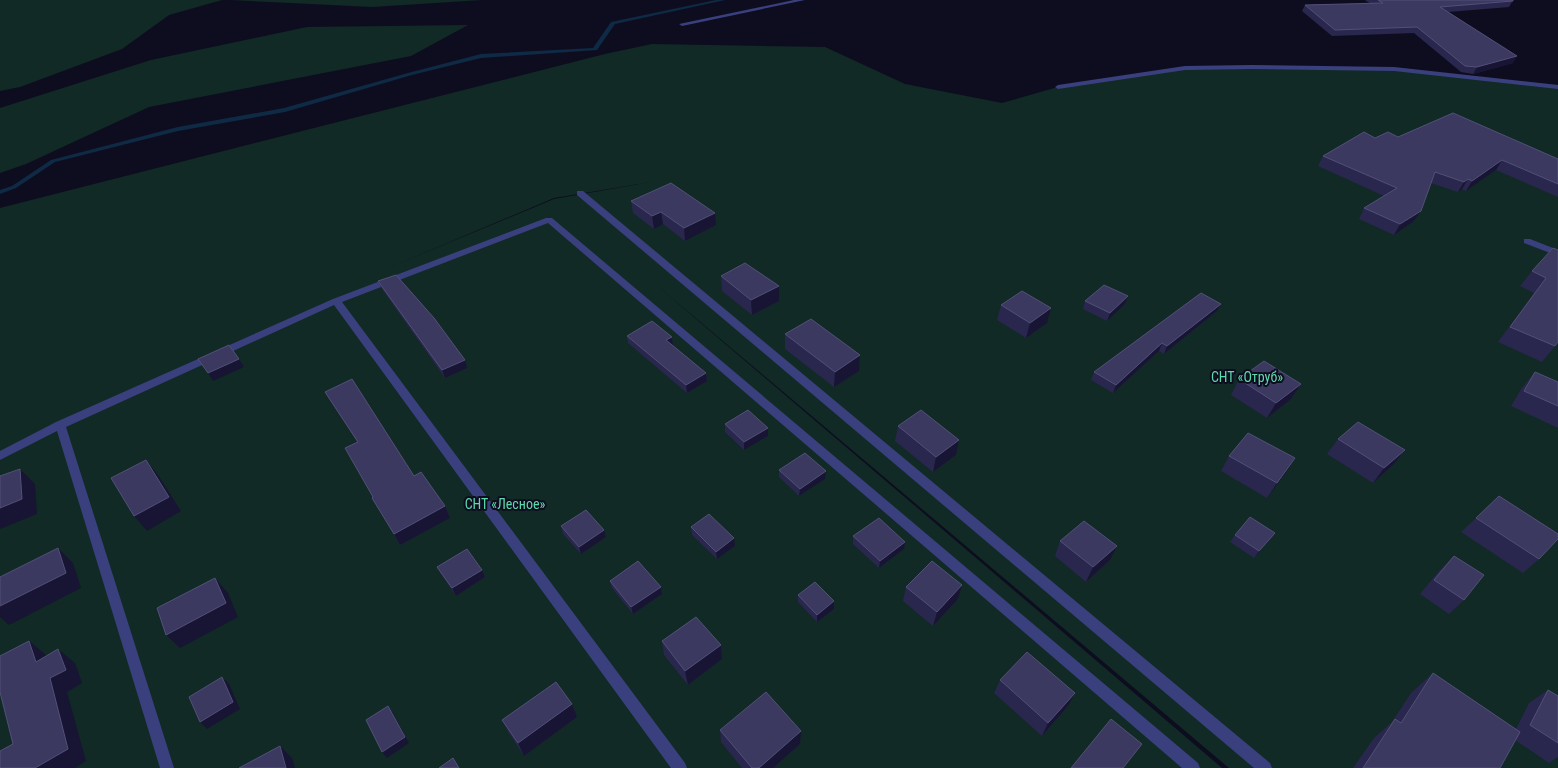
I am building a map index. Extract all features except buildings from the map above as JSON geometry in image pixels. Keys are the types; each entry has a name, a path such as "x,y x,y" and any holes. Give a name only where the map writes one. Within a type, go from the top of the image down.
{"street":[{"path":"682,24 802,0"},
{"path":"1058,87 1185,68 1252,67 1394,69 1558,87"},
{"path":"580,193 1265,768"},
{"path":"0,456 60,425 336,301 549,220 1193,768"},
{"path":"1527,240 1558,253"},
{"path":"336,301 680,768"},
{"path":"60,425 167,768"}],"green space":[{"path":"0,0 222,0 169,15 122,49 20,87 0,91"},
{"path":"230,0 482,0 372,7"},
{"path":"468,25 411,56 149,107 26,164 0,173 0,108 151,60 307,27"},
{"path":"652,44 825,47 905,84 1002,103 1058,87 1185,68 1394,69 1558,85 1558,768 1229,768 654,283 1222,768 0,768 0,208 605,54","holes":["651,182 554,199 393,266 554,198"]}],"waterway":[{"path":"0,192 14,187 53,161 178,129 285,110 410,74 481,56 595,49 613,23 723,0"}],"park label":[{"name":"СНТ «Отруб»","path":"1247,377"},
{"name":"СНТ «Лесное»","path":"505,504"}]}
